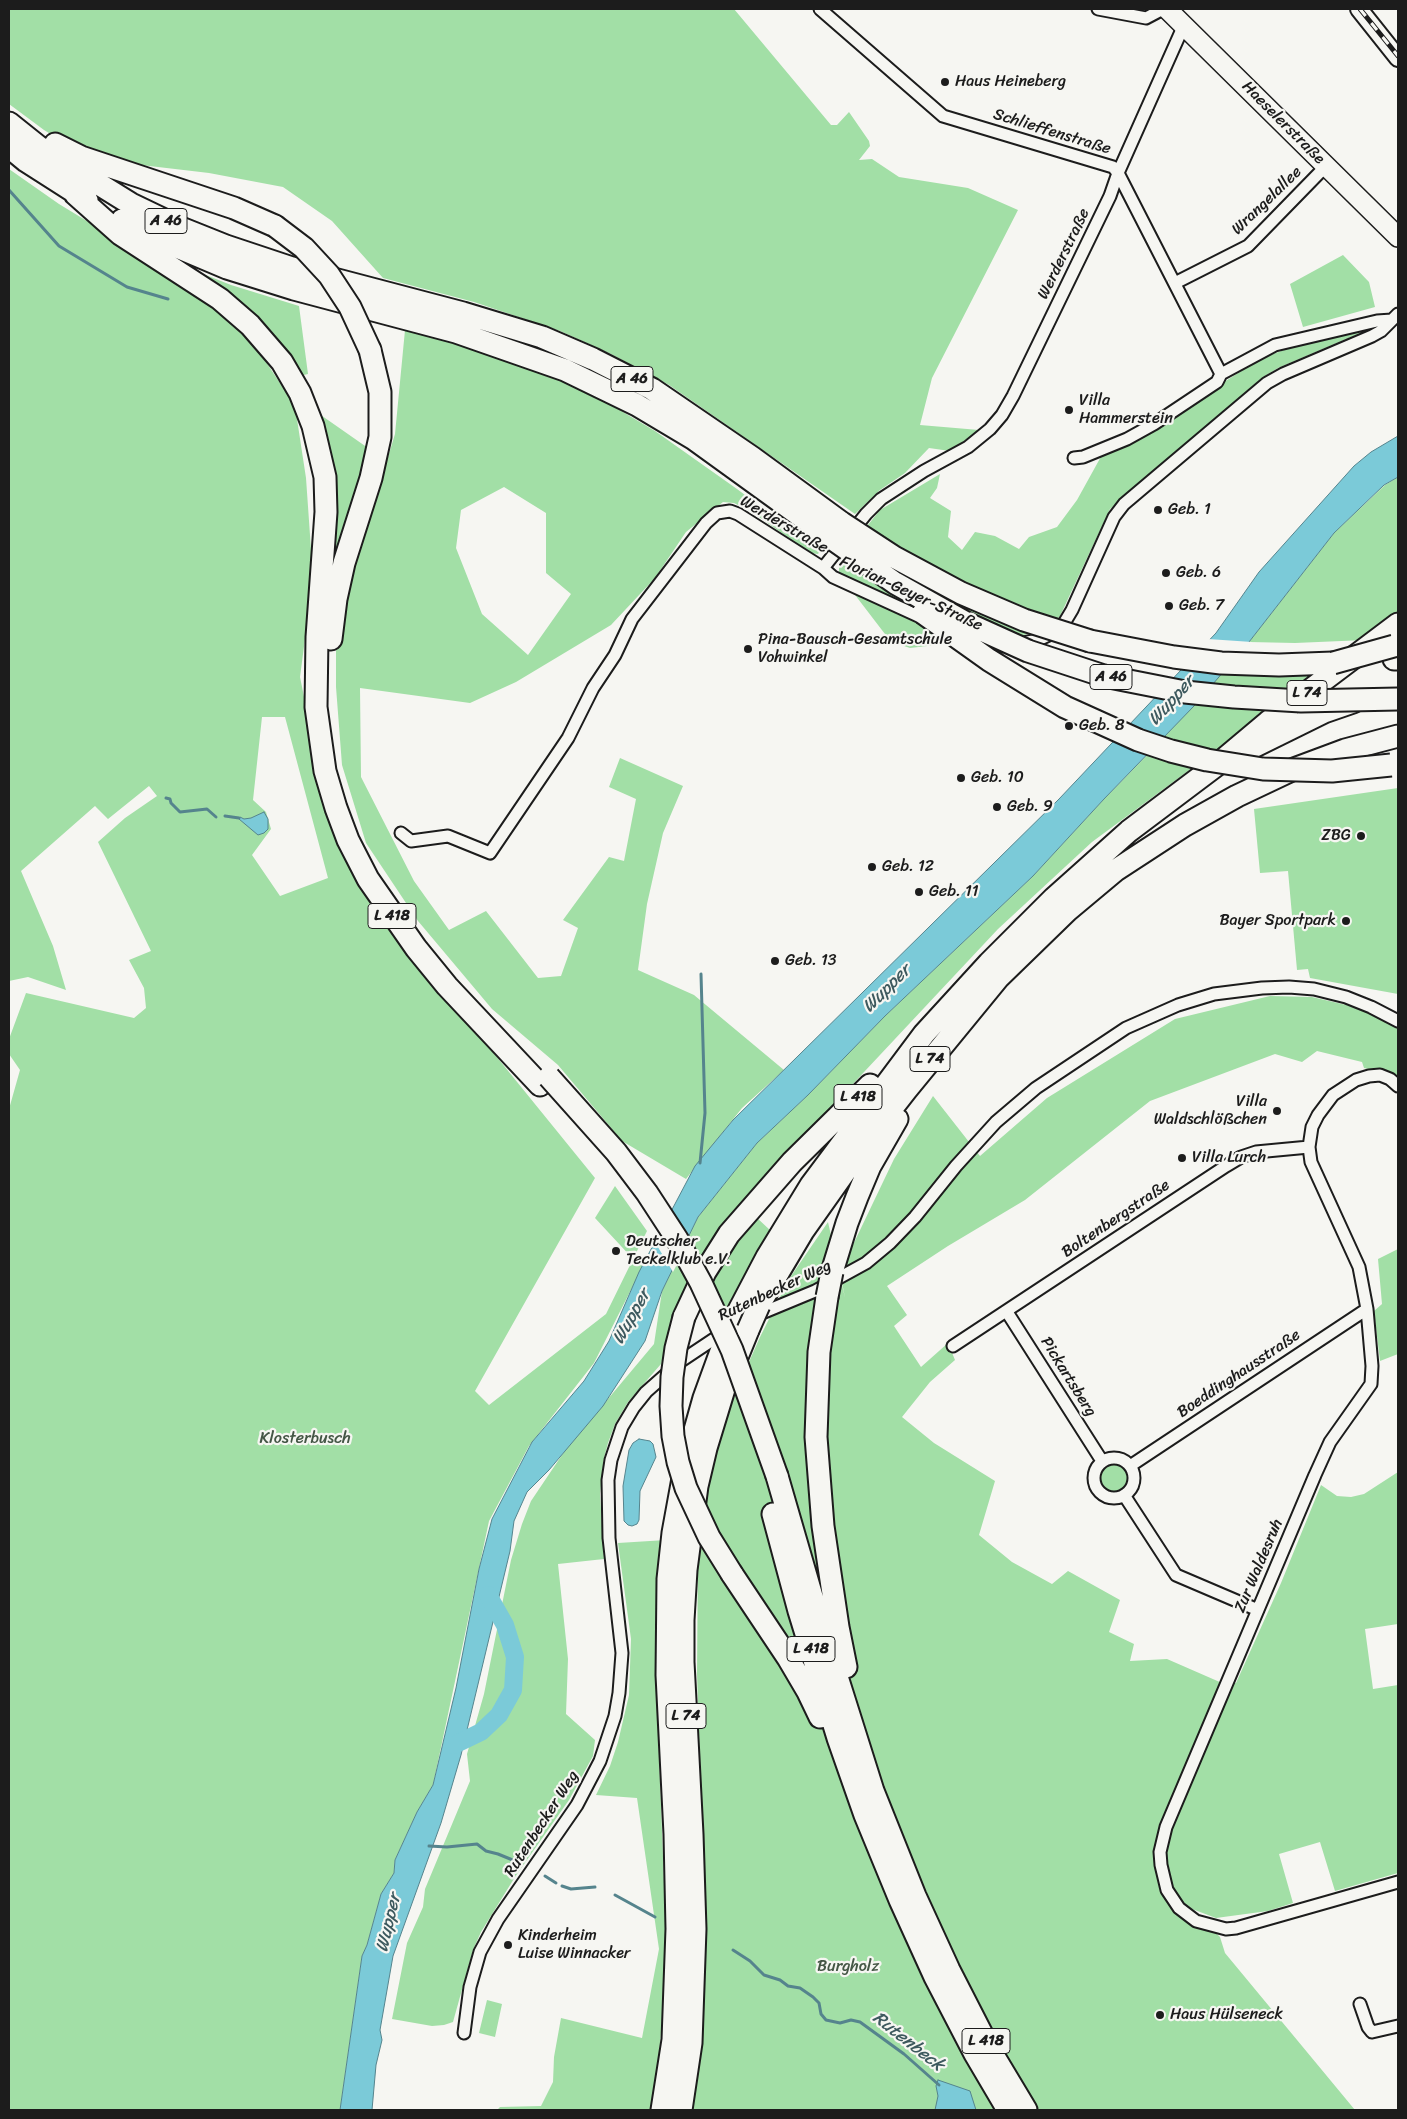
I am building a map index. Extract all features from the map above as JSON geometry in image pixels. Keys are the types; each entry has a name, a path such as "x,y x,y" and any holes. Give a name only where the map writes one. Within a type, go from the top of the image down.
{"highway":[{"path":"9,123 81,157 234,208 275,226 304,248 329,276 354,314 370,350 380,392 380,437 372,478 344,563 336,599 324,638"},
{"name":"A 46","path":"9,123 40,147 84,176 132,204 181,228 226,246 292,268 542,337 593,359 652,389 753,458 836,530 852,553 920,598 988,634 1028,651 1104,676 1185,692 1234,698 1301,701 1398,699"},
{"name":"A 46","path":"9,147 75,194 182,250 227,268 311,294 456,332 565,370 637,405 694,439 836,530 894,557 961,593 1024,620 1082,638 1166,656 1222,663 1279,665 1333,663 1396,652"},
{"path":"75,194 120,234 220,299 250,325 271,348 291,377 304,401 322,460 326,512 324,638"},
{"path":"852,553 897,593 989,660 1065,707 1138,740 1207,760 1263,769 1332,771 1395,765"},
{"name":"L 74","path":"681,2110 691,2043 694,1929 692,1834 683,1662 686,1570 697,1486 706,1448 742,1323 767,1257 811,1185 924,1034 989,963 1054,898 1129,831 1218,764 1268,722 1398,624"},
{"name":"L 418","path":"324,638 337,769 346,802 374,867 394,899 430,948 457,980 545,1081 584,1114 627,1165 665,1220 701,1283 732,1350 770,1478 823,1634 873,1791 915,1896 949,1970 990,2050 1026,2110"},
{"name":"L 74","path":"1218,764 1324,712 1398,689"},
{"name":"L 74","path":"662,2110 673,2040 677,1929 675,1834 667,1675 668,1579 673,1533 686,1462 704,1398 724,1343 760,1305 804,1231 868,1139 942,1044 998,978 1066,911 1116,870 1185,825 1237,796 1294,768 1345,750 1398,736"},
{"name":"L 74","path":"873,1791 871,1757 851,1687 838,1627 823,1526 816,1437 816,1406 819,1352 832,1272 847,1222 870,1166 891,1128 916,1092 1001,985 1038,946 1145,852"},
{"name":"L 418","path":"865,1815 848,1792 823,1723 808,1692 709,1537 686,1488 673,1436 672,1377 676,1348 684,1317 706,1272 724,1242 792,1162 869,1086 904,1044 924,1034"},
{"name":"L 418","path":"770,1478 799,1611 832,1720 865,1815 900,1900 935,1976 975,2054 1008,2110"}],"main road":[{"name":"Haeselerstraße","path":"1167,9 1398,237"},
{"path":"1359,9 1398,58"}],"street":[{"name":"Schlieffenstraße","path":"820,9 943,116 1113,167 1118,173 1221,374"},
{"path":"1098,9 1146,18 1163,9"},
{"name":"Werderstraße","path":"401,833 411,840 448,836 490,853 568,738 593,688 615,656 632,619 706,523 717,513 730,511 738,514 823,568 866,514 882,499 924,471 968,447 990,429 1002,415 1110,196 1118,173 1184,25"},
{"name":"Wrangelallee","path":"1175,283 1248,246 1326,166"},
{"path":"1074,458 1083,457 1127,439 1154,424 1217,382 1221,374 1275,345 1395,317"},
{"name":"Florian-Geyer-Straße","path":"823,568 833,577 986,647 1038,640 1051,634 1063,625 1072,610 1114,517 1124,504 1267,383 1283,374 1376,334 1395,317"},
{"name":"Rutenbecker Weg","path":"464,2033 470,1988 480,1952 498,1919 577,1806 600,1761 615,1716 622,1653 609,1538 608,1480 611,1460 622,1427 646,1392 681,1360 745,1320 816,1291 866,1263 890,1243 915,1217 961,1160 996,1122 1036,1088 1126,1028 1178,1005 1214,994 1262,988 1289,987 1314,989 1346,997 1398,1021"},
{"name":"Zur Waldesruh","path":"1398,1086 1390,1079 1375,1076 1356,1080 1341,1089 1326,1103 1314,1120 1308,1147 1311,1162 1359,1264 1367,1309 1372,1366 1371,1384 1326,1450 1166,1827 1160,1852 1167,1890 1179,1908 1187,1915 1205,1924 1226,1929 1236,1928 1398,1882"},
{"name":"Boltenbergstraße","path":"953,1346 1241,1157 1270,1150 1308,1147"},
{"name":"Boeddinghausstraße","path":"1130,1466 1367,1309"},
{"name":"Pickartsberg","path":"1007,1312 1102,1461"},
{"path":"1108,1458 1120,1458 1130,1466 1134,1482 1128,1492 1111,1498 1099,1492 1095,1486 1094,1472 1102,1461 1108,1458"},
{"path":"1124,1495 1176,1574 1258,1610"},
{"path":"1360,2004 1368,2027 1372,2032 1398,2026"}],"green space":[{"path":"9,9 734,9 831,125 837,125 849,112 869,141 870,146 859,160 872,159 899,177 968,188 1018,210 932,378 920,425 979,430 950,451 929,448 905,473 880,490 855,514 669,385 611,354 560,331 474,302 383,278 332,221 283,187 209,173 141,165 67,144 44,130 9,104"},
{"name":"Klosterbusch","path":"9,169 59,204 172,273 251,339 295,406 306,478 313,578 300,677 326,805 358,886 595,1178 475,1391 489,1405 606,1314 633,1259 644,1264 594,1363 529,1446 489,1521 433,1785 417,1812 395,1860 394,1873 381,1894 367,1945 362,1956 340,2110 9,2110 9,1109 20,1070 9,1054 9,1039 26,993 134,1018 146,1008 144,988 129,960 151,951 98,842 125,818 157,796 149,786 108,819 95,806 21,871 53,946 66,990 28,977 9,981","holes":["262,717 285,717 328,878 280,896 252,855 271,829 266,812 253,800"]},
{"path":"1343,255 1369,282 1375,307 1303,327 1290,284"},
{"path":"183,266 231,285 299,306 308,374 295,377"},
{"path":"1379,325 1278,368 1263,377 1110,509 1060,616 1048,630 1023,635 910,648 888,638 839,574 839,561 880,510 940,474 937,488 930,498 951,511 948,537 962,550 975,532 995,536 1019,549 1029,537 1057,527 1077,500 1103,453 1185,407 1260,359 1297,345"},
{"path":"405,330 482,351 554,376 601,399 655,431 820,551 818,554 810,553 752,512 734,503 723,502 686,532 655,578 611,625 516,682 470,703 360,688 361,777 414,881 449,930 486,911 538,978 561,976 578,928 563,920 609,857 624,861 636,799 609,787 620,758 683,786 663,833 647,904 638,970 694,995 784,1070 742,1108 686,1179 622,1141 558,1065 492,1009 418,921 366,843 342,765 336,687 336,636 351,579 395,434","holes":["504,487 546,513 546,573 571,594 528,655 482,614 456,548 461,510"]},
{"path":"315,411 368,448 328,593"},
{"path":"1398,477 1398,615 1365,640 1295,643 1249,642 1334,533 1385,485"},
{"path":"1222,673 1318,675 1092,842 998,929 741,1203 771,1231 725,1313 702,1266 668,1340 661,1364 628,1402 615,1424 608,1443 604,1458 600,1494 604,1559 558,1564 568,1659 566,1714 595,1740 593,1756 569,1800 515,1877 481,1932 473,1950 453,2022 432,2026 392,2019 407,1943 423,1907 425,1889 470,1781 467,1754 484,1694 511,1560 522,1524 531,1501 566,1449 654,1344 662,1291 698,1217 757,1143 808,1095 885,1016 1033,876 1159,743"},
{"name":"Bayer Sportpark","path":"1398,788 1398,994 1310,978 1308,969 1297,970 1288,871 1260,873 1254,809"},
{"name":"Burgholz","path":"1270,996 1312,997 1368,1010 1398,1028 1398,1076 1364,1068 1362,1062 1317,1051 1302,1062 1275,1054 1150,1101 1025,1200 948,1246 887,1286 907,1315 894,1326 921,1367 948,1343 955,1360 930,1382 902,1417 934,1443 995,1481 979,1535 1012,1562 1052,1584 1068,1571 1120,1600 1109,1632 1134,1644 1130,1661 1167,1659 1222,1683 1236,1683 1281,1583 1321,1485 1337,1496 1351,1497 1364,1494 1398,1472 1398,1624 1365,1629 1373,1689 1398,1685 1398,1873 1335,1891 1320,1842 1279,1854 1293,1903 1268,1911 1216,1918 1192,1909 1220,1937 1225,1953 1355,2110 690,2110 705,1968 705,1910 697,1674 698,1547 710,1480 726,1414 760,1337 789,1279 828,1222 845,1298 840,1272 894,1159 933,1096 980,1156 1047,1098 1175,1019"},
{"path":"615,1186 647,1231 633,1259 595,1218"},
{"path":"1398,1249 1398,1354 1380,1361 1374,1311 1382,1304 1378,1259"},
{"path":"1114,1462 1120,1463 1125,1467 1129,1472 1129,1484 1125,1489 1120,1493 1114,1494 1108,1493 1103,1489 1099,1484 1098,1478 1099,1472 1103,1467 1108,1463"},
{"path":"666,1540 662,1588 658,1728 667,1959 657,2081 650,2110 497,2110 500,2107 541,2106 553,2082 554,2057 561,2018 642,2038 659,1949 637,1798 596,1795 610,1766 618,1742 629,1695 631,1639 618,1543"},
{"path":"487,2000 502,2004 495,2037 479,2033"}],"water":[{"path":"1398,436 1398,477 1384,485 1334,533 1249,642 1194,706 1033,876 885,1016 808,1095 757,1143 698,1217 662,1291 645,1341 603,1406 549,1470 527,1492 514,1521 510,1551 461,1755 441,1823 393,1956 380,2030 382,2040 376,2065 372,2110 340,2110 362,1956 367,1945 381,1894 394,1873 395,1860 417,1812 433,1785 456,1688 479,1569 492,1519 532,1442 584,1381 609,1341 639,1272 695,1166 733,1120 1059,799 1216,633 1259,572 1354,466 1371,452"},
{"path":"264,812 268,819 268,829 258,835 239,819 240,817 244,819 251,818"},
{"path":"639,1439 650,1441 653,1444 656,1457 640,1491 639,1520 637,1524 632,1526 624,1521 623,1486 629,1450 633,1443"},
{"path":"938,2080 970,2091 976,2110 935,2110 938,2096 936,2086"}],"pier":[{"path":"1208,639 1252,642 1225,673 1179,669"},
{"path":"668,1211 688,1243 673,1272 653,1239"}],"waterway":[{"path":"9,190 59,246 127,287 168,299"},
{"path":"166,798 170,799 171,803 180,812 207,809 216,817"},
{"path":"225,816 239,818"},
{"path":"700,1163 705,1113 701,974"},
{"name":"Wupper","path":"454,1745 481,1732 499,1715 513,1690 515,1657 505,1625 488,1595"},
{"name":"Rutenbeck","path":"429,1846 447,1847 477,1844 486,1851 520,1863"},
{"name":"Rutenbeck","path":"545,1876 556,1883"},
{"name":"Rutenbeck","path":"562,1886 571,1889 595,1887"},
{"name":"Rutenbeck","path":"615,1895 655,1917"},
{"name":"Rutenbeck","path":"733,1950 750,1961 764,1975 780,1980 788,1986 800,1988 813,1997 819,2003 821,2014 826,2020 840,2023 851,2020 860,2022 904,2054 939,2085"}],"railway":[{"path":"1360,9 1398,56"}],"place":[{"name":"Haus Heineberg","path":"945,82"},
{"name":"Villa Hammerstein","path":"1069,410"},
{"name":"Geb. 1","path":"1158,510"},
{"name":"Geb. 6","path":"1166,573"},
{"name":"Geb. 7","path":"1169,606"},
{"name":"Pina-Bausch-Gesamtschule Vohwinkel","path":"748,649"},
{"name":"Geb. 8","path":"1069,726"},
{"name":"Geb. 10","path":"961,778"},
{"name":"Geb. 9","path":"997,807"},
{"name":"ZBG","path":"1361,836"},
{"name":"Geb. 12","path":"872,867"},
{"name":"Geb. 11","path":"919,892"},
{"name":"Bayer Sportpark","path":"1346,921"},
{"name":"Geb. 13","path":"775,961"},
{"name":"Villa Waldschlößchen","path":"1277,1111"},
{"name":"Villa Lurch","path":"1182,1158"},
{"name":"Deutscher Teckelklub e.V.","path":"616,1251"},
{"name":"Kinderheim Luise Winnacker","path":"508,1945"},
{"name":"Haus Hülseneck","path":"1160,2015"}]}
